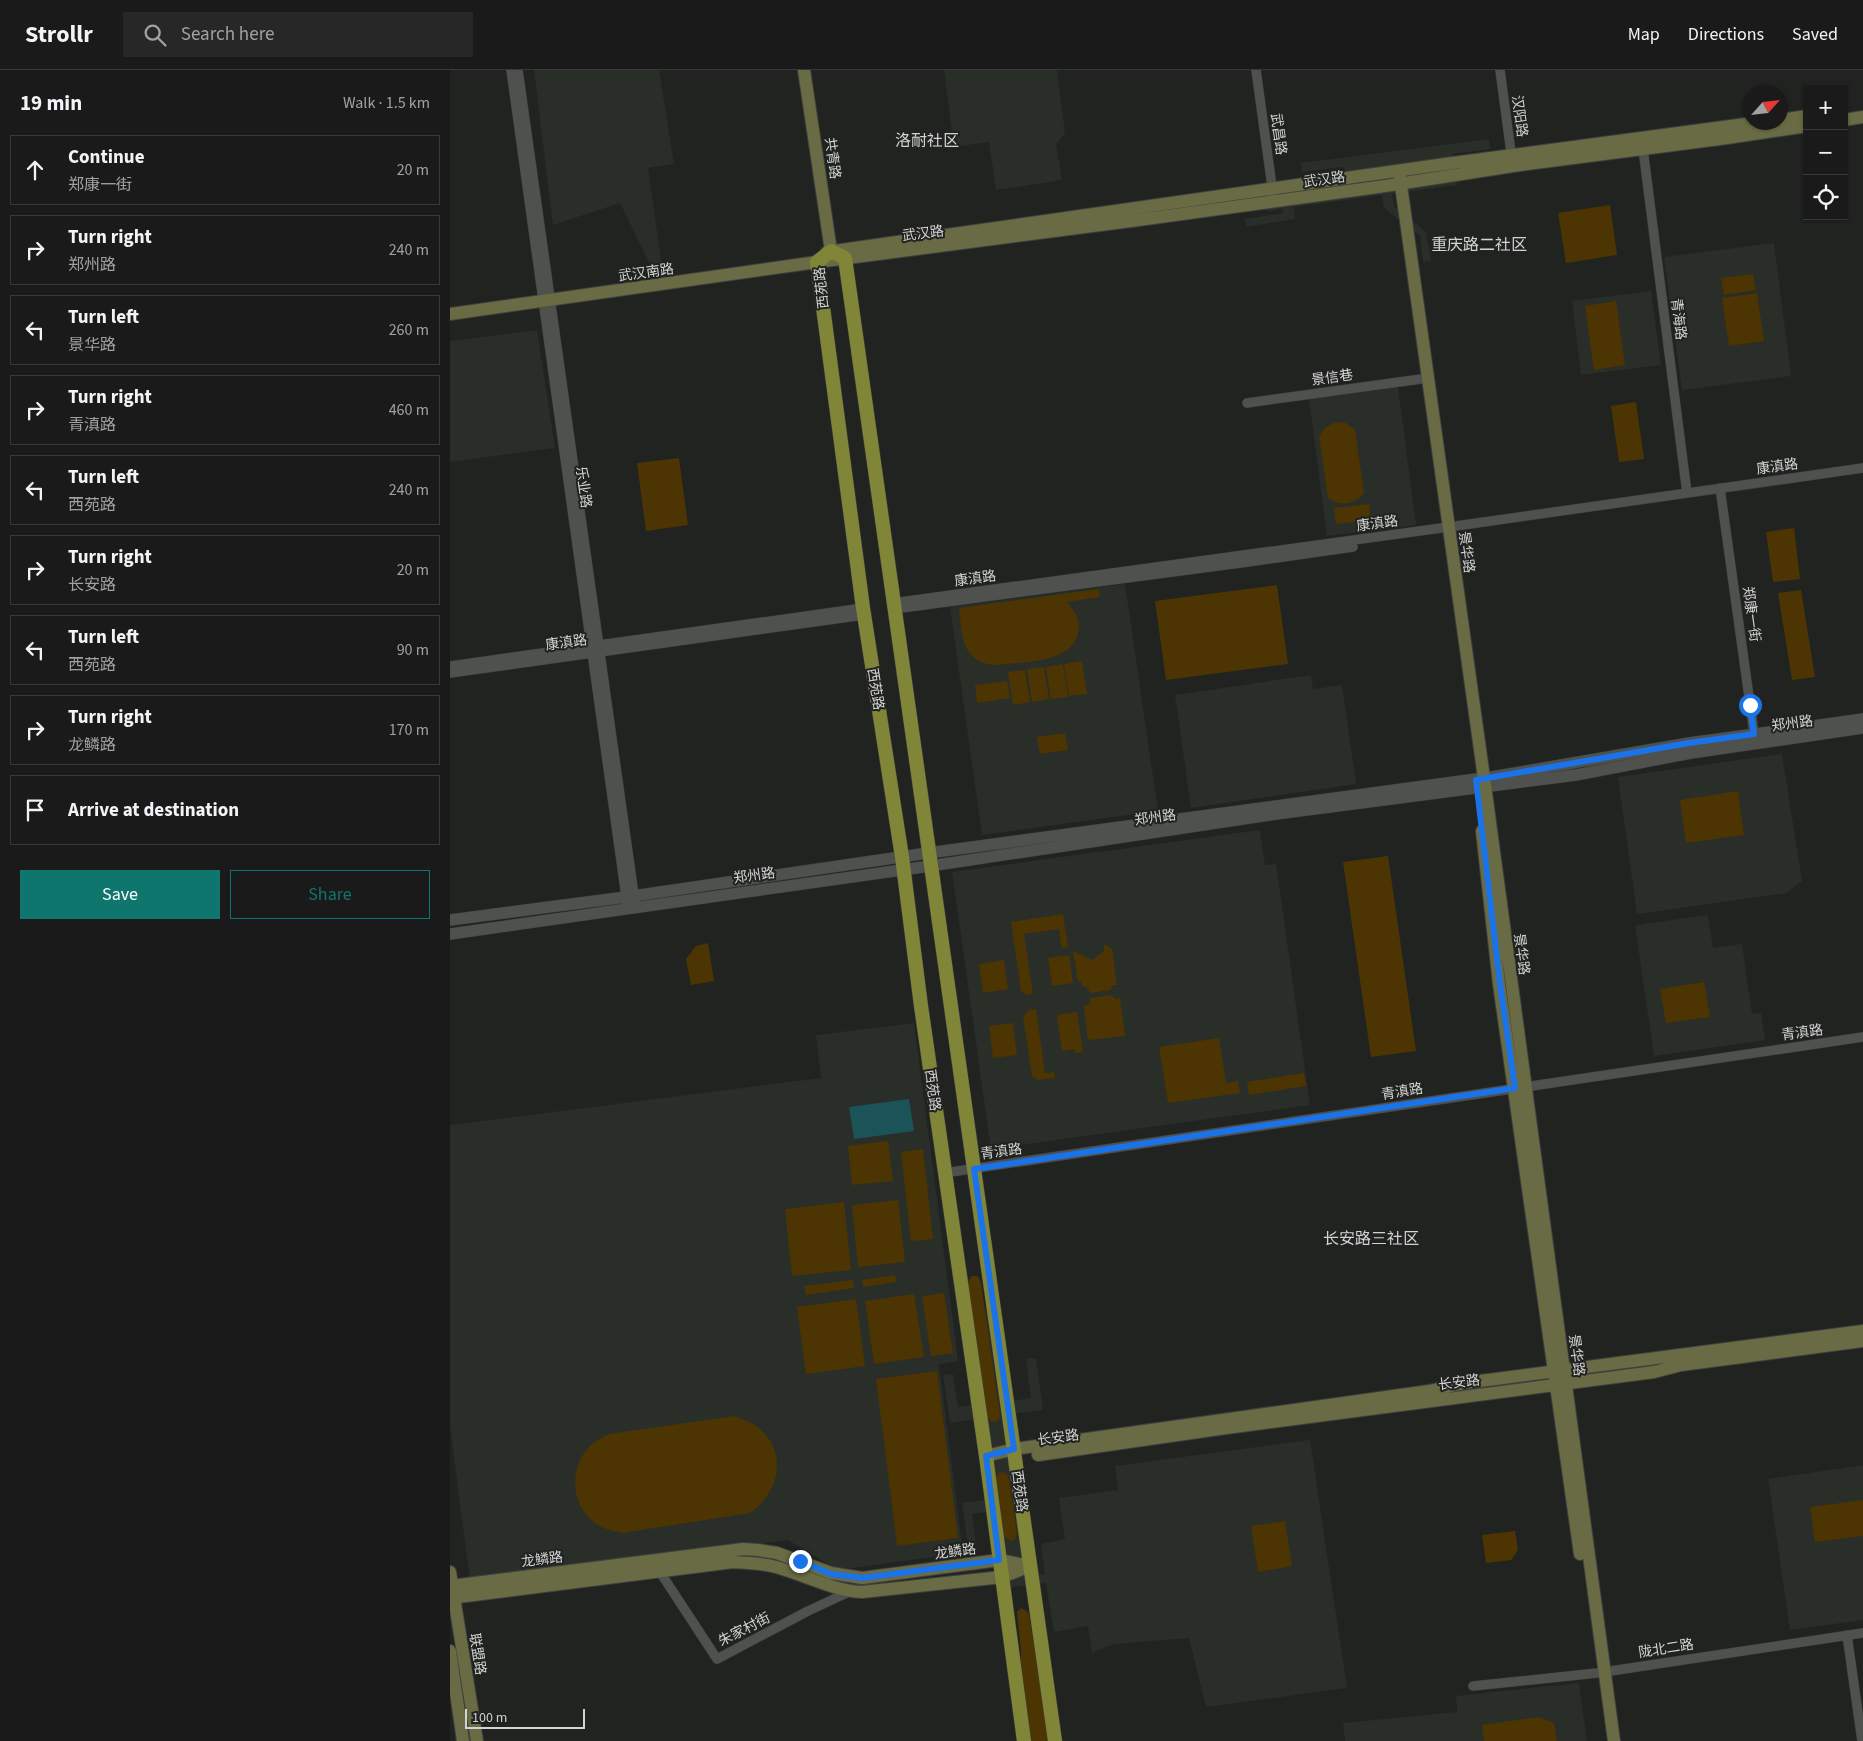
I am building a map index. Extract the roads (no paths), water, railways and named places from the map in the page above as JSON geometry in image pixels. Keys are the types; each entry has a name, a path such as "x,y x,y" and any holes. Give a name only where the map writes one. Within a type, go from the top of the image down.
{"main road":[{"name":"共青路","path":"804,70 831,251"},
{"path":"1848,111 1863,109"},
{"path":"1788,119 1803,117"},
{"path":"1848,119 1863,117"},
{"name":"武汉路","path":"845,258 1396,178 1743,125"},
{"name":"武汉路","path":"1512,160 1643,149 1803,127"},
{"name":"景华路","path":"1396,178 1420,379 1445,530"},
{"name":"景华路","path":"1396,178 1559,1371 1601,1672 1614,1741"},
{"name":"武汉路","path":"831,251 1273,195"},
{"name":"武汉南路","path":"450,314 831,251"},
{"name":"西苑路","path":"1024,1741 986,1456 944,1173 903,863 864,612 816,262 831,251 845,258 1055,1741"},
{"name":"武汉南路","path":"450,307 547,297 845,258"},
{"name":"长安路","path":"1015,1453 1465,1383 1863,1331"},
{"name":"长安路","path":"986,1456 1226,1428 1654,1372 1681,1365 1863,1341"},
{"name":"龙鳞路","path":"451,1592 743,1549 777,1553 831,1574 862,1578 999,1560 1030,1566"},
{"name":"龙鳞路","path":"451,1592 660,1572 733,1562 761,1564 851,1591 862,1592 1002,1577 1030,1566"},
{"name":"联盟路","path":"450,1572 451,1592 476,1741"},
{"name":"联盟路","path":"450,1651 463,1741"},
{"name":"景华路","path":"1601,1672 1606,1741"}],"street":[{"name":"乐业路","path":"511,70 547,297"},
{"name":"乐业路","path":"518,70 547,297 631,902"},
{"name":"武昌路","path":"1256,70 1273,195"},
{"name":"汉阳路","path":"1500,70 1512,160"},
{"name":"青海路","path":"1643,149 1687,493"},
{"name":"景信巷","path":"1247,403 1420,379"},
{"name":"康滇路","path":"894,606 1248,562 1687,493 1721,491 1863,468"},
{"name":"康滇路","path":"1445,530 1863,472"},
{"name":"郑康一街","path":"1721,491 1755,739"},
{"name":"康滇路","path":"450,666 864,612"},
{"name":"康滇路","path":"450,672 596,648"},
{"name":"郑州路","path":"450,934 631,902 903,863 1266,816 1480,784 1576,776 1863,719"},
{"name":"郑州路","path":"1755,739 1863,728"},
{"name":"郑州路","path":"450,920 631,902"},
{"name":"青滇路","path":"944,1173 1863,1037"},
{"name":"朱家村街","path":"660,1572 717,1659 808,1611 851,1591"},
{"name":"陇北二路","path":"1473,1686 1601,1672 1863,1633"},
{"path":"1847,1635 1862,1741"}],"water":[{"path":"909,1099 914,1131 854,1139 849,1107"}],"district":[{"name":"洛耐社区","path":"927,140"},
{"name":"重庆路二社区","path":"1479,244"},
{"name":"长安路三社区","path":"1371,1238"}]}
